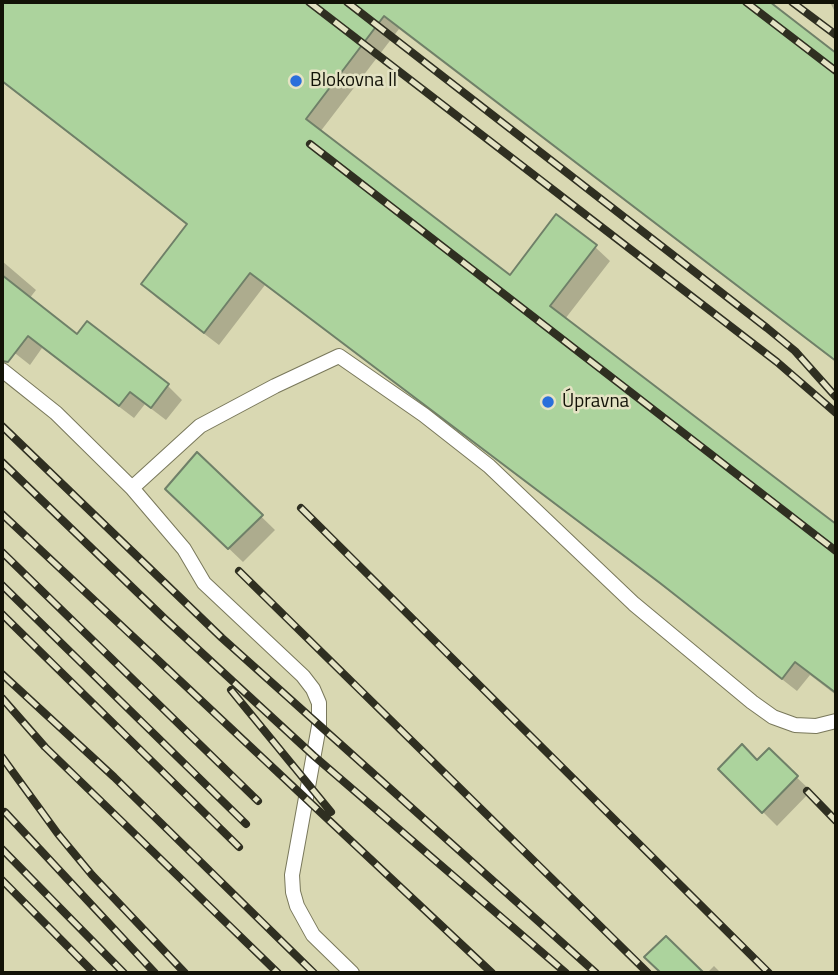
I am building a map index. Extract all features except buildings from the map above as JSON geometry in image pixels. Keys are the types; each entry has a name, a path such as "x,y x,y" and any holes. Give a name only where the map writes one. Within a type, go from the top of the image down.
{"lane":[{"path":"132,488 200,426 339,356 424,415 489,466 634,604 752,702 773,717 795,725 816,726 836,721"},
{"path":"2,370 56,413 132,488 184,549 204,583 303,676 313,689 319,703 319,726 292,875 293,892 296,906 313,934 352,973"}],"shaded area":[{"path":"2,2 836,2 836,973 2,973"}],"railway":[{"path":"309,2 777,362 836,413"},
{"path":"347,2 767,328 795,351 836,397"},
{"path":"746,2 836,71"},
{"path":"792,2 836,35"},
{"path":"310,144 836,551"},
{"path":"2,426 222,638 596,973"},
{"path":"2,462 164,618 314,756 566,973"},
{"path":"301,508 769,973"},
{"path":"2,514 492,973"},
{"path":"2,552 258,801"},
{"path":"239,571 648,973"},
{"path":"2,585 246,824"},
{"path":"2,614 239,847"},
{"path":"2,674 114,777 314,973"},
{"path":"231,690 331,812"},
{"path":"2,698 45,747 278,973"},
{"path":"2,757 58,834 92,875 185,973"},
{"path":"807,791 836,821"},
{"path":"5,812 155,973"},
{"path":"2,849 124,973"},
{"path":"2,880 94,973"}],"place":[{"name":"Blokovna II","path":"296,81"},
{"name":"Úpravna","path":"548,402"}]}
